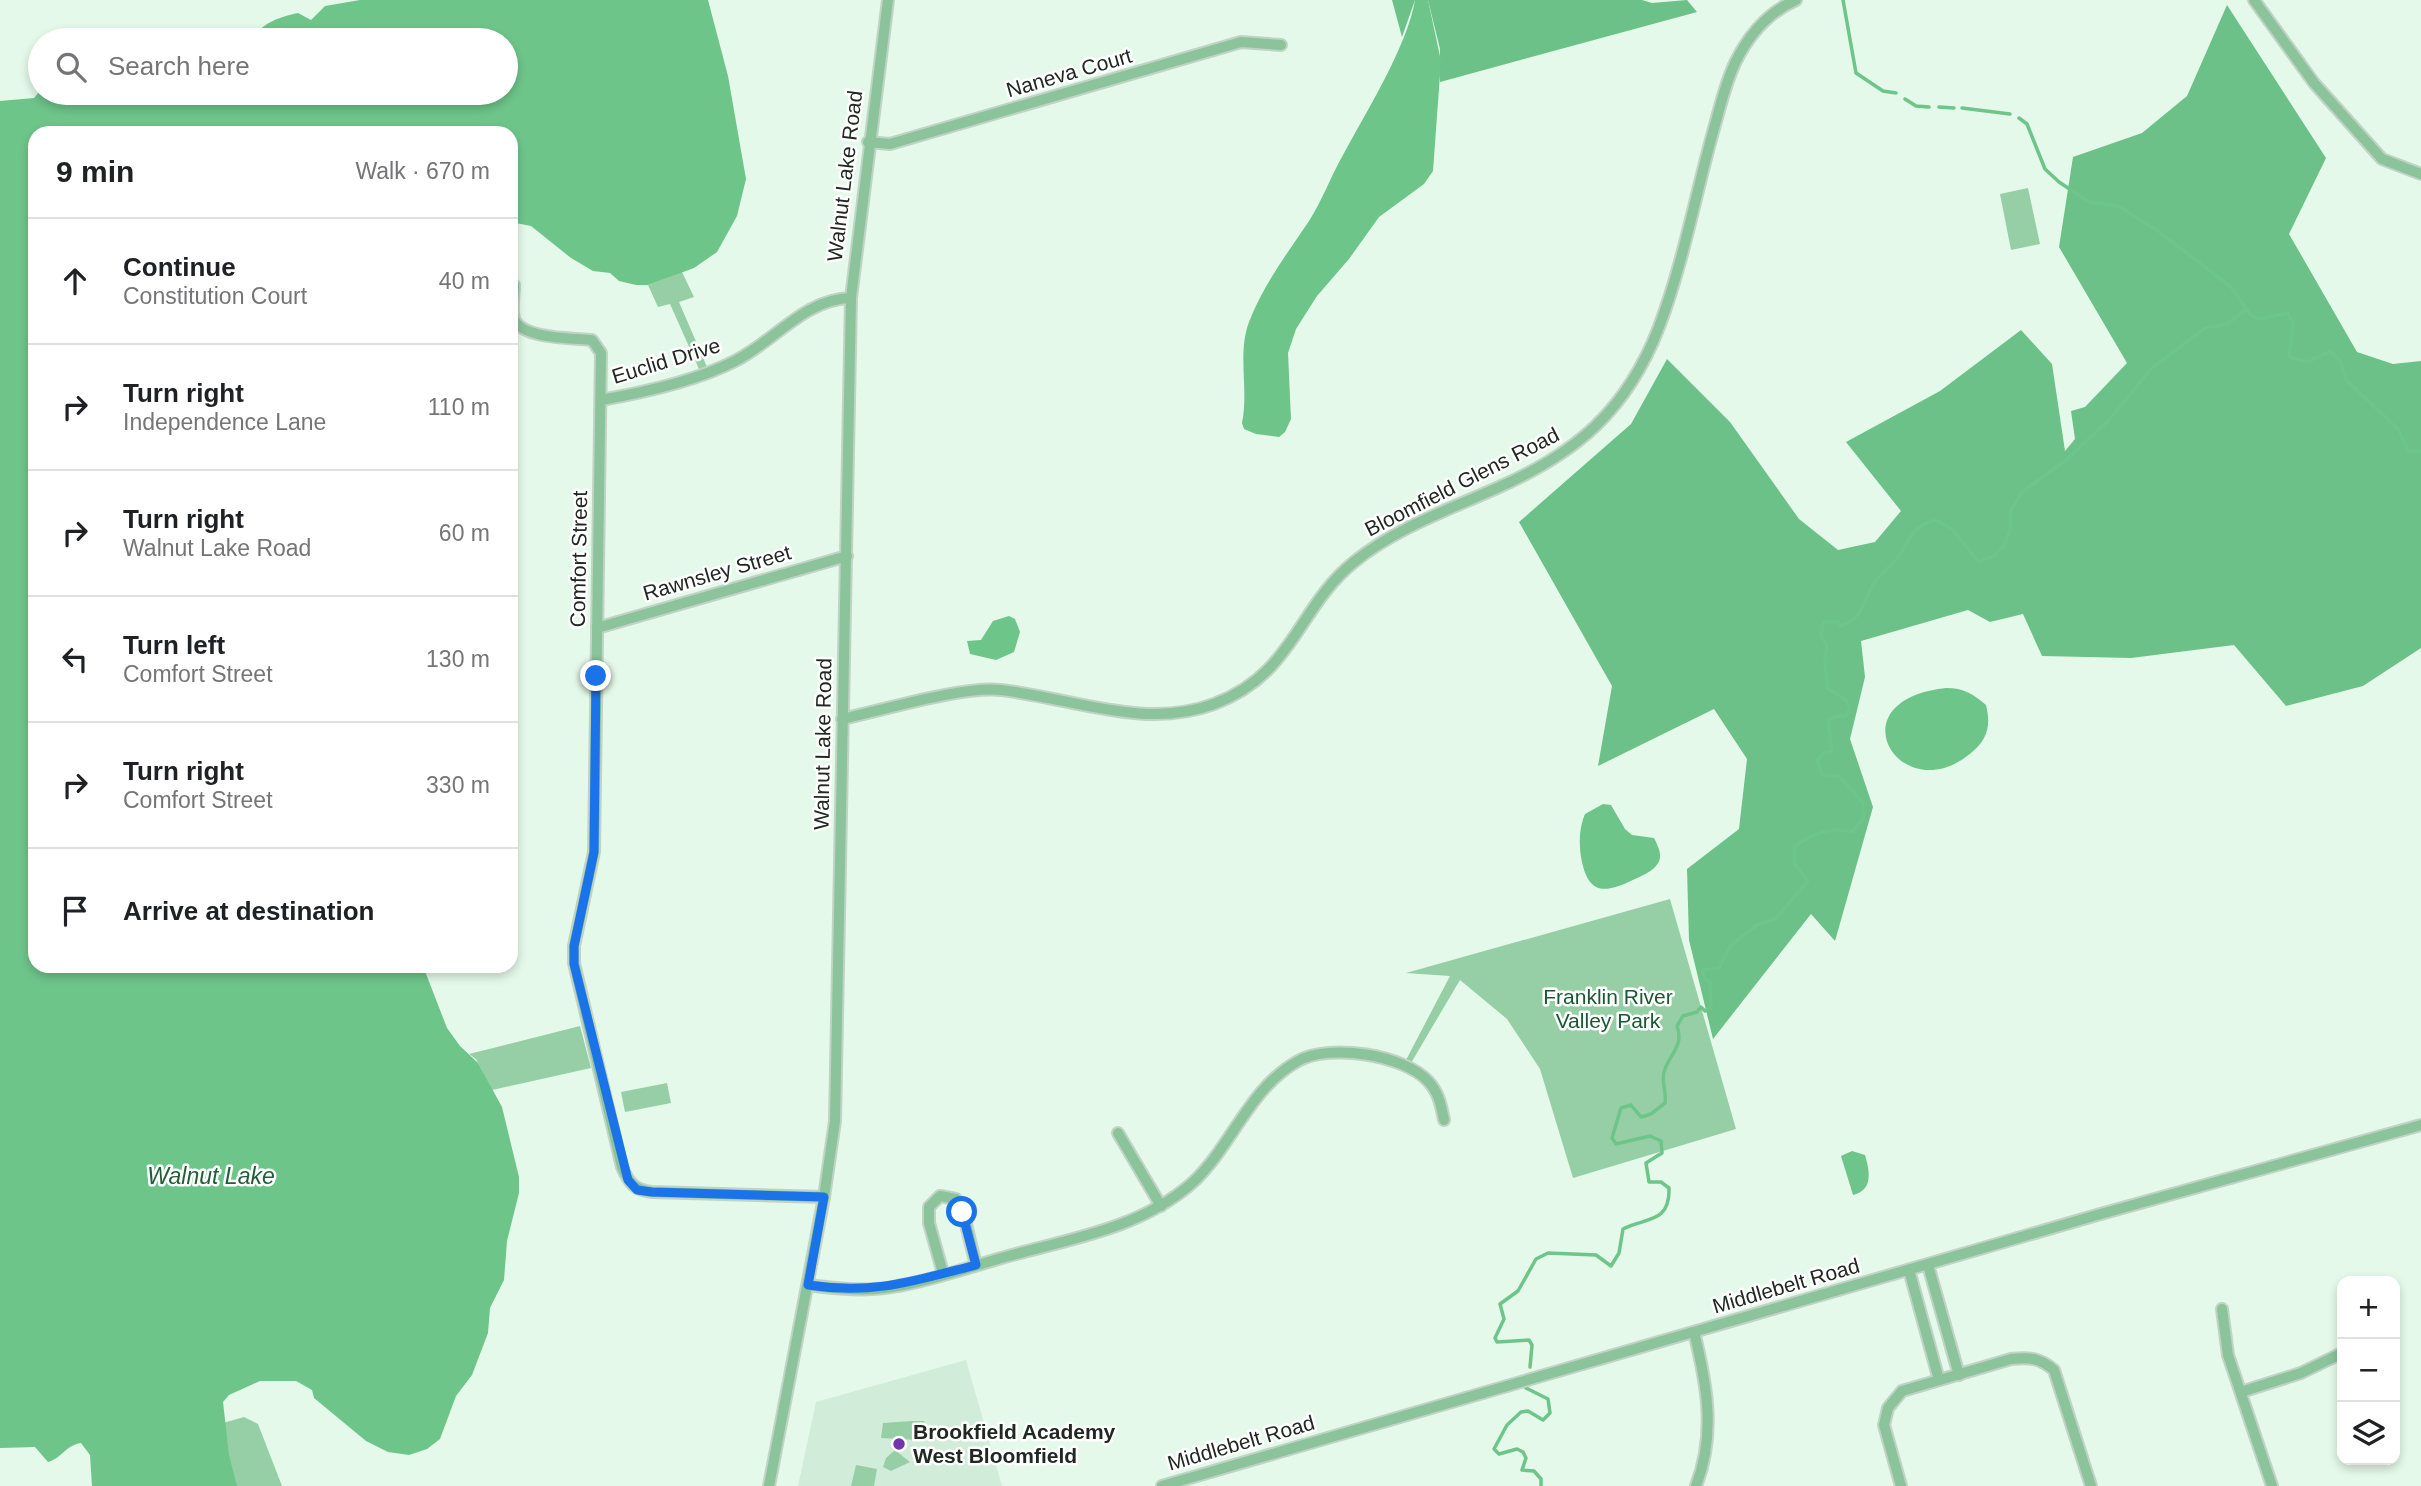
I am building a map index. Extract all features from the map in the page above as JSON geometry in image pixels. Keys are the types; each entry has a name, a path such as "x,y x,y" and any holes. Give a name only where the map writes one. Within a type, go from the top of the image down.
{"street":[{"name":"Walnut Lake Road","path":"769,1486 824,1197 835,1121 839,1037 842,719 851,298 868,142 888,0"},
{"name":"Bloomfield Glens Road","path":"842,719 965,692 999,690 1115,710 1171,713 1213,704 1231,696 1269,670 1292,645 1336,577 1376,545 1437,513 1532,472 1582,440 1622,398 1638,376 1652,345 1675,277 1700,176 1735,62 1761,23 1796,0"},
{"path":"2254,0 2314,83 2382,159 2421,174"},
{"name":"Naneva Court","path":"868,142 890,144 1241,42 1281,45"},
{"name":"Euclid Drive","path":"601,400 731,363 760,345 787,323 838,298 851,298"},
{"name":"Comfort Street","path":"518,325 531,334 592,340 601,353 594,852 574,946 574,964 622,1167 637,1190 824,1197"},
{"name":"Rawnsley Street","path":"597,628 847,556"},
{"path":"808,1285 845,1290 897,1286 1086,1237 1152,1212 1192,1183 1252,1100 1299,1060 1340,1051 1373,1056 1411,1068 1427,1081 1440,1097 1444,1120"},
{"name":"Middlebelt Road","path":"1163,1486 2421,1125"},
{"path":"1118,1133 1161,1206"},
{"path":"943,1273 929,1223 929,1207 940,1196 956,1199 976,1265"},
{"path":"1928,1265 1949,1377"},
{"path":"1909,1270 1949,1377"},
{"path":"2221,1309 2228,1356 2272,1486"},
{"path":"1694,1332 1706,1381 1709,1424 1703,1468 1696,1486"},
{"path":"2241,1392 2301,1373 2337,1355"},
{"path":"1901,1486 1886,1438 1888,1408 1902,1391 2011,1359 2029,1357 2042,1360 2054,1370 2091,1486"}],"shaded area":[{"path":"1392,0 1415,0 1402,37"},
{"path":"1428,0 1642,0 1652,3 1687,0 1697,12 1440,82 1440,49"},
{"path":"2227,5 2326,158 2289,234 2357,352 2393,364 2421,361 2421,648 2363,686 2286,706 2234,645 2131,658 2042,656 2023,614 1990,622 1968,610 1861,641 1865,677 1850,739 1873,807 1835,941 1811,914 1713,1039 1689,940 1687,869 1739,829 1747,759 1714,709 1598,766 1612,686 1519,522 1631,424 1667,359 1730,422 1799,519 1838,550 1875,542 1901,511 1846,442 1940,391 2021,330 2052,364 2065,451 2075,439 2071,411 2085,407 2127,363 2059,247 2073,157 2142,133 2187,96"},
{"name":"Brookfield Academy West Bloomfield","path":"966,1360 1002,1486 798,1486 816,1402"}],"green space":[{"path":"2028,188 2040,244 2011,250 2000,194"},
{"path":"682,272 694,297 679,302 707,367 699,369 670,304 658,307 648,285"},
{"name":"Franklin River Valley Park","path":"1670,899 1736,1129 1573,1178 1540,1069 1507,1019 1460,980 1411,1063 1406,1060 1450,976 1406,973"},
{"path":"580,1026 591,1068 492,1090 476,1059 469,1054"},
{"path":"667,1083 671,1103 625,1112 621,1092"},
{"path":"244,1417 258,1424 282,1486 142,1486 223,1423"},
{"path":"924,1421 930,1437 918,1440 881,1438 883,1423"},
{"path":"895,1450 910,1462 891,1471 883,1467 886,1458"},
{"path":"856,1465 877,1469 874,1486 851,1486"}],"water":[{"name":"Walnut Lake","path":"360,0 708,0 728,76 746,179 737,216 717,252 694,268 648,285 619,281 610,273 593,271 571,258 531,226 518,223 518,126 28,126 28,973 426,973 447,1028 460,1046 478,1063 502,1107 519,1177 519,1193 507,1241 504,1280 490,1308 488,1333 472,1375 456,1396 440,1439 427,1449 409,1455 388,1452 366,1441 314,1398 312,1390 296,1381 260,1381 229,1395 223,1402 229,1455 237,1486 92,1486 90,1455 81,1443 71,1446 48,1462 35,1447 0,1448 0,101 28,99 28,105 518,105 518,28 262,28 272,21 298,13 311,20 325,6"},
{"path":"1415,0 1428,0 1441,61 1433,171 1424,184 1379,217 1349,259 1317,296 1296,329 1288,353 1291,419 1285,432 1279,437 1256,434 1244,429 1242,423 1243,359 1249,322 1268,282 1314,213 1385,79 1404,38"},
{"path":"1009,616 1015,619 1020,632 1014,652 996,660 970,654 967,641 981,640 993,621"},
{"path":"1946,688 1968,692 1986,705 1988,725 1985,737 1971,753 1945,768 1922,769 1902,762 1890,747 1885,729 1892,712 1911,697"},
{"path":"1603,804 1611,805 1625,829 1632,835 1654,838 1660,856 1657,865 1646,873 1625,884 1607,889 1594,885 1588,879 1580,846 1585,814"},
{"path":"1852,1151 1865,1155 1869,1174 1864,1189 1853,1195 1841,1156"}],"waterway":[{"path":"1843,0 1856,73 1883,91 1896,93"},
{"path":"1905,99 1916,106 1929,107"},
{"path":"1939,107 1954,108"},
{"path":"1962,108 2010,114"},
{"path":"2019,118 2027,124 2045,169 2059,182 2089,202 2118,206 2158,231 2231,287 2251,315 2259,319 2288,313 2293,324 2289,357 2308,362 2330,351 2340,361 2346,380 2399,430 2408,452 2421,451"},
{"path":"1530,1367 1532,1345 1529,1340 1497,1342 1495,1338 1504,1319 1500,1304 1518,1291 1536,1259 1548,1253 1596,1255 1611,1266 1619,1253 1623,1229 1655,1218 1665,1208 1669,1188 1661,1182 1649,1182 1646,1163 1662,1153 1661,1141 1650,1136 1616,1144 1612,1138 1621,1108 1631,1105 1641,1117 1651,1114 1665,1103 1664,1073 1678,1044 1677,1026 1683,1016 1697,1012 1701,1007 1705,1011 1711,1008 1710,982 1705,979 1702,970 1719,968 1731,945 1757,925 1775,919 1808,881 1795,864 1794,847 1821,832 1852,832 1863,819 1863,803 1839,776 1822,775 1817,761 1824,753 1832,752 1828,720 1846,716 1850,709 1846,700 1827,688 1827,646 1821,635 1824,622 1837,622 1841,626 1854,619 1876,581 1899,556 1917,529 1928,522 1936,520 1952,529 1979,562 1995,555 2003,547 2010,531 2011,510 2022,492 2066,460 2109,420 2152,368 2205,328 2227,324 2247,309"},
{"path":"1526,1388 1548,1399 1550,1413 1543,1420 1528,1411 1521,1412 1507,1425 1494,1449 1499,1454 1517,1449 1523,1452 1526,1458 1522,1470 1534,1471 1541,1479 1541,1486"}],"place":[{"name":"Brookfield Academy West Bloomfield","path":"899,1444"}],"route":[{"path":"596,676 594,852 592,872 574,946 574,964 622,1167 628,1180 637,1190 652,1192 824,1197 808,1285 845,1290 897,1286 976,1265 962,1212"}]}
